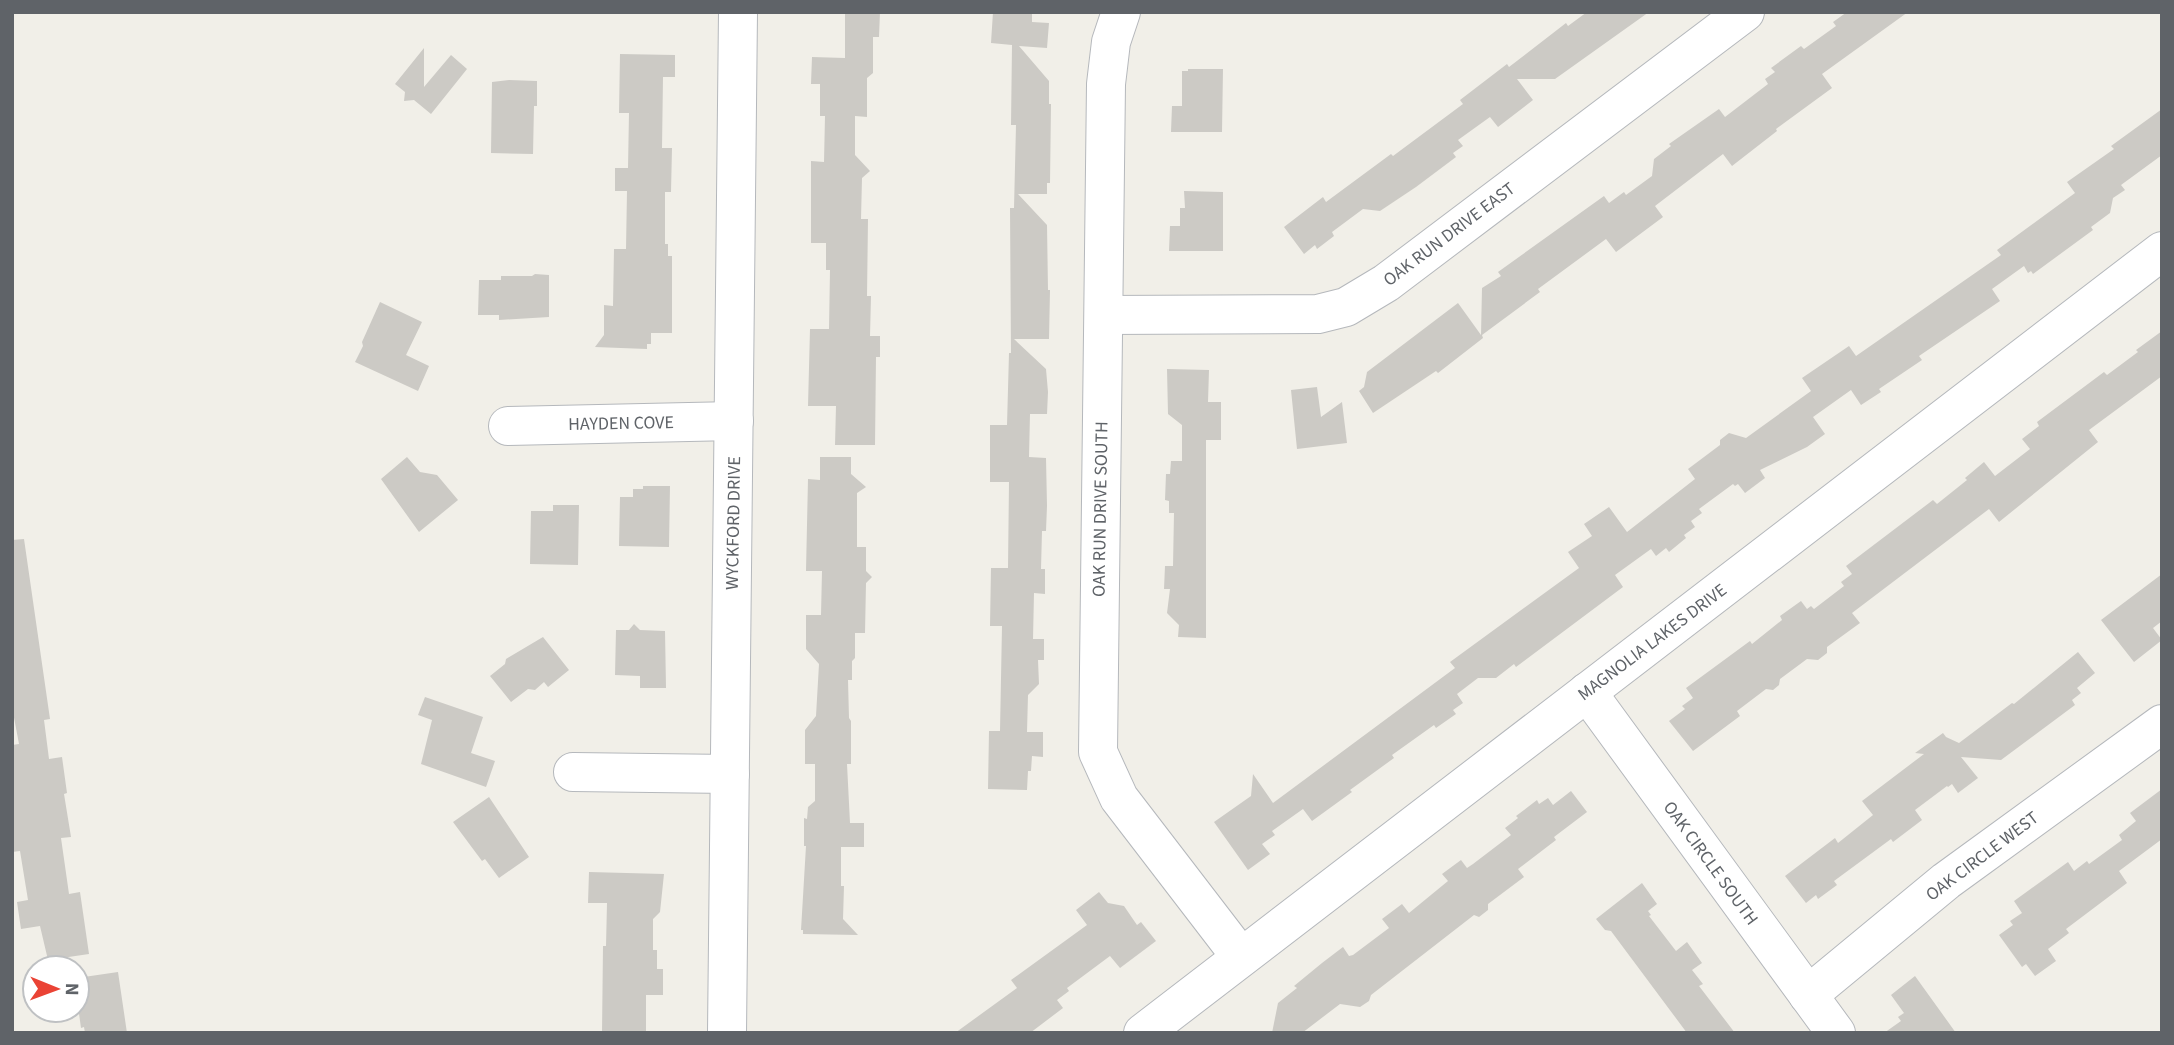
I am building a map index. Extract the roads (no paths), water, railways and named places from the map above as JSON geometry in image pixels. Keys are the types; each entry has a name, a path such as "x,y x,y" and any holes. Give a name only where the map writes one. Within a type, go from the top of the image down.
{"street":[{"name":"WYCKFORD DRIVE","path":"727,1033 738,12"},
{"name":"OAK RUN DRIVE EAST","path":"1104,314 1318,314 1346,307 1386,283 1745,12"},
{"name":"OAK RUN DRIVE SOUTH","path":"1120,14 1111,42 1106,84 1098,752 1119,798 1241,957"},
{"name":"MAGNOLIA LAKES DRIVE","path":"1143,1033 2162,251"},
{"name":"HAYDEN COVE","path":"508,426 734,421"},
{"name":"OAK CIRCLE SOUTH","path":"1587,692 1836,1033"},
{"name":"OAK CIRCLE WEST","path":"1808,995 1946,881 2162,724"},
{"path":"573,772 730,774"}]}
